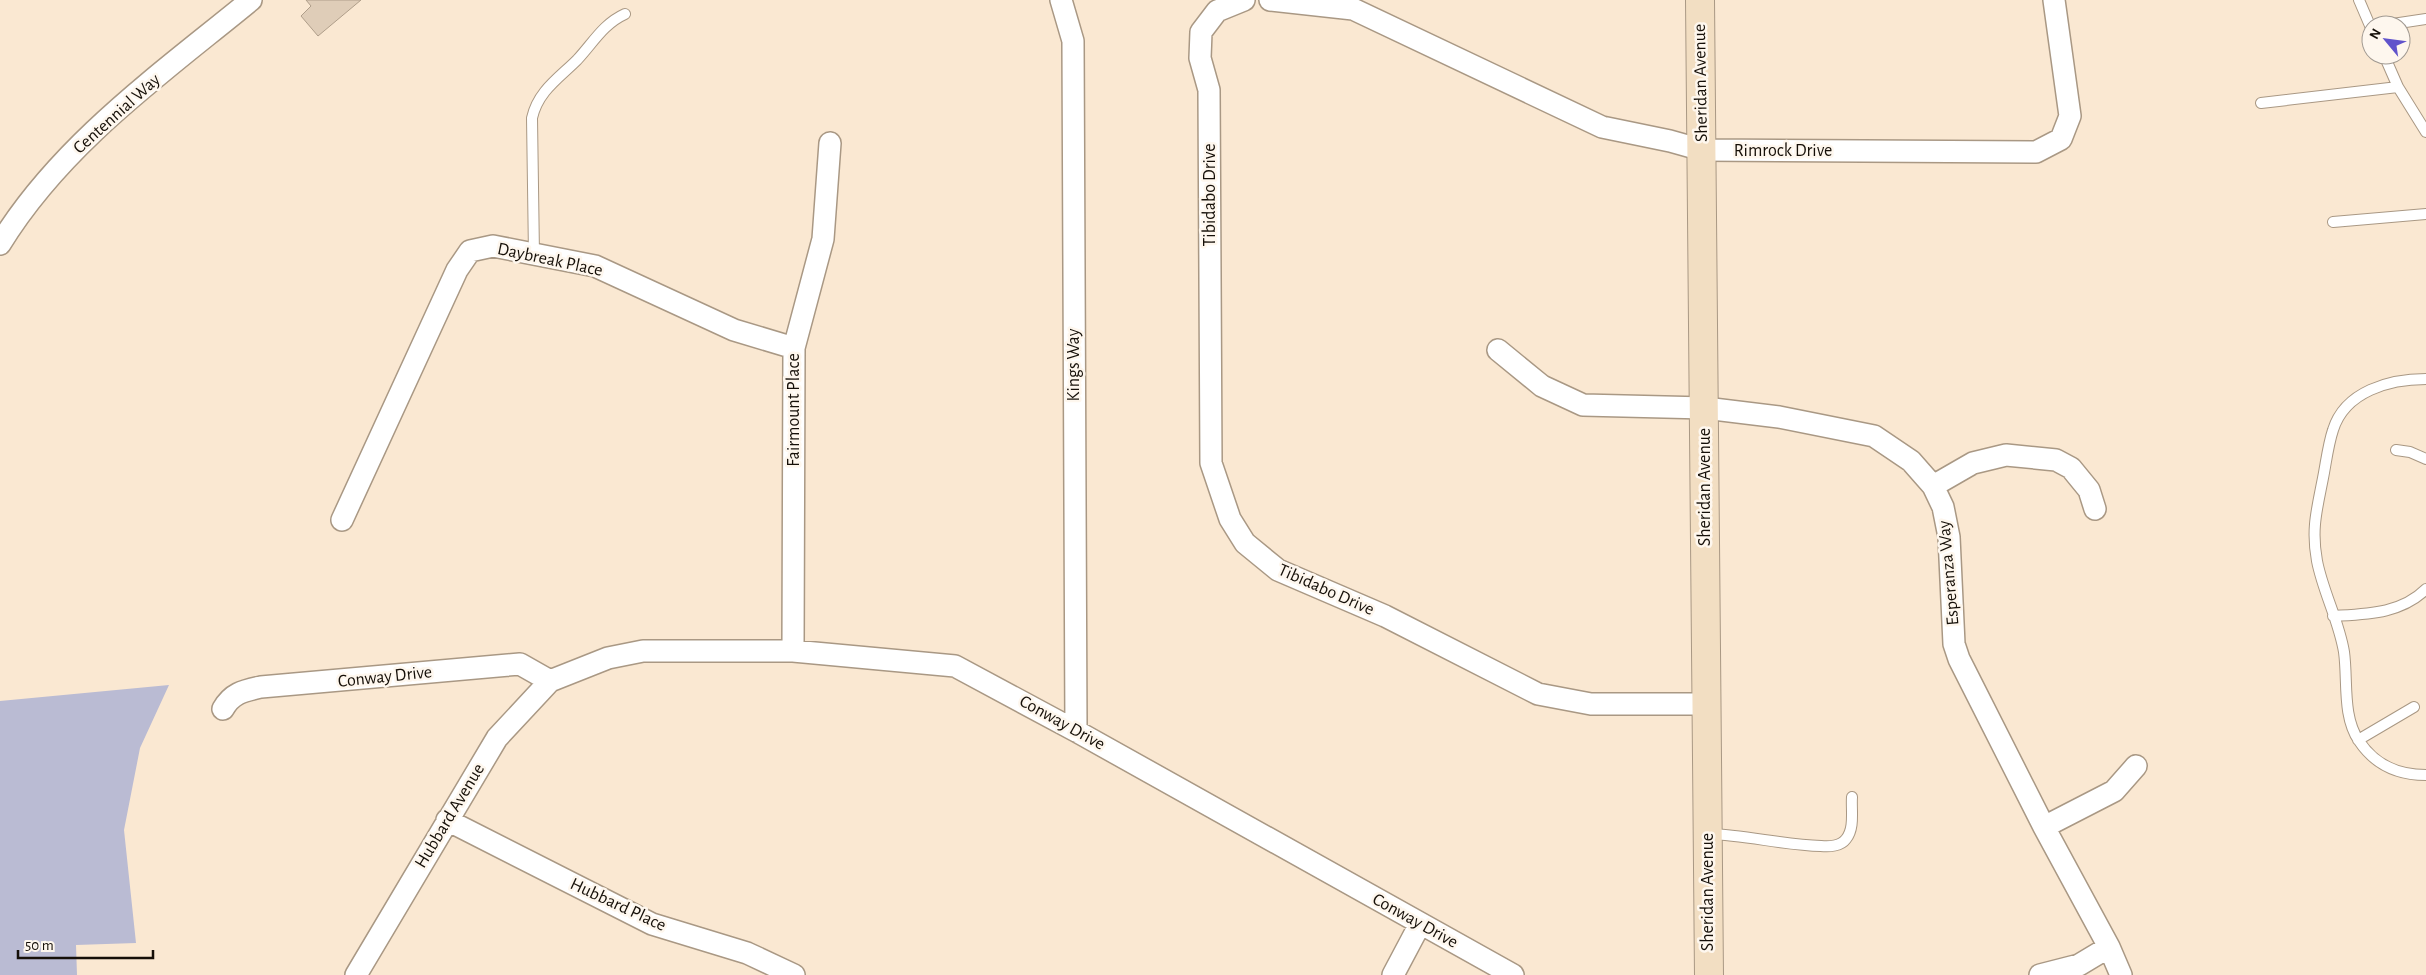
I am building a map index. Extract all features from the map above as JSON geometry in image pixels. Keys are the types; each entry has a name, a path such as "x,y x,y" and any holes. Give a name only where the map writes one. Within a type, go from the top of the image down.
{"street":[{"name":"Centennial Way","path":"0,244 50,177 103,123 251,0"},
{"name":"Kings Way","path":"1061,0 1072,41 1076,730"},
{"name":"Tibidabo Drive","path":"1244,0 1217,11 1201,32 1200,58 1209,90 1211,463 1230,519 1245,543 1278,570 1385,616 1538,694 1591,704 1706,704"},
{"name":"Rimrock Drive","path":"1270,0 1353,9 1602,127 1670,140 1702,150 2036,152 2061,140 2070,116 2054,0"},
{"name":"Sheridan Avenue","path":"1700,0 1705,408 1708,975"},
{"name":"Fairmount Place","path":"793,651 794,348 823,238 830,143"},
{"name":"Daybreak Place","path":"342,520 457,270 470,251 493,246 595,266 734,330 794,348"},
{"name":"Esperanza Way","path":"1498,350 1542,386 1583,405 1705,408 1779,416 1874,436 1911,461 1933,486 1943,508 1949,537 1954,644 1959,659 2044,827 2109,947 2121,975"},
{"path":"1933,486 1973,463 2006,455 2056,460 2071,468 2089,490 2095,509"},
{"name":"Conway Drive","path":"223,709 229,698 238,692 261,687 520,664 558,679 608,658 643,651 793,651 955,666 1076,730 1513,975"},
{"name":"Hubbard Avenue","path":"356,975 497,738 558,679"},
{"path":"2044,827 2114,791 2136,766"},
{"name":"Hubbard Place","path":"447,820 652,924 747,953 794,975"},
{"path":"1393,975 1420,924"},
{"path":"2040,975 2079,966 2109,947"}],"lane":[{"path":"2359,0 2366,15"},
{"path":"534,255 532,118 534,108 548,87 577,60 603,29 612,20 625,14"},
{"path":"2411,21 2426,19"},
{"path":"2388,65 2398,87 2426,132"},
{"path":"2261,103 2398,87"},
{"path":"2333,222 2426,214"},
{"path":"2426,380 2406,379 2386,384 2356,398 2342,412 2333,429 2313,526 2318,561 2344,650 2350,722 2358,740 2374,760 2405,775 2426,775"},
{"path":"2396,450 2410,452 2426,459"},
{"path":"2333,616 2386,612 2420,596 2426,590"},
{"path":"2358,740 2414,707"},
{"path":"1708,834 1741,835 1822,846 1839,844 1846,839 1852,829 1852,797"}],"shaded area":[{"path":"169,685 140,748 124,830 136,943 76,945 77,975 0,975 0,701"}],"building":[{"path":"306,0 361,0 318,36 301,16 311,6"}]}
